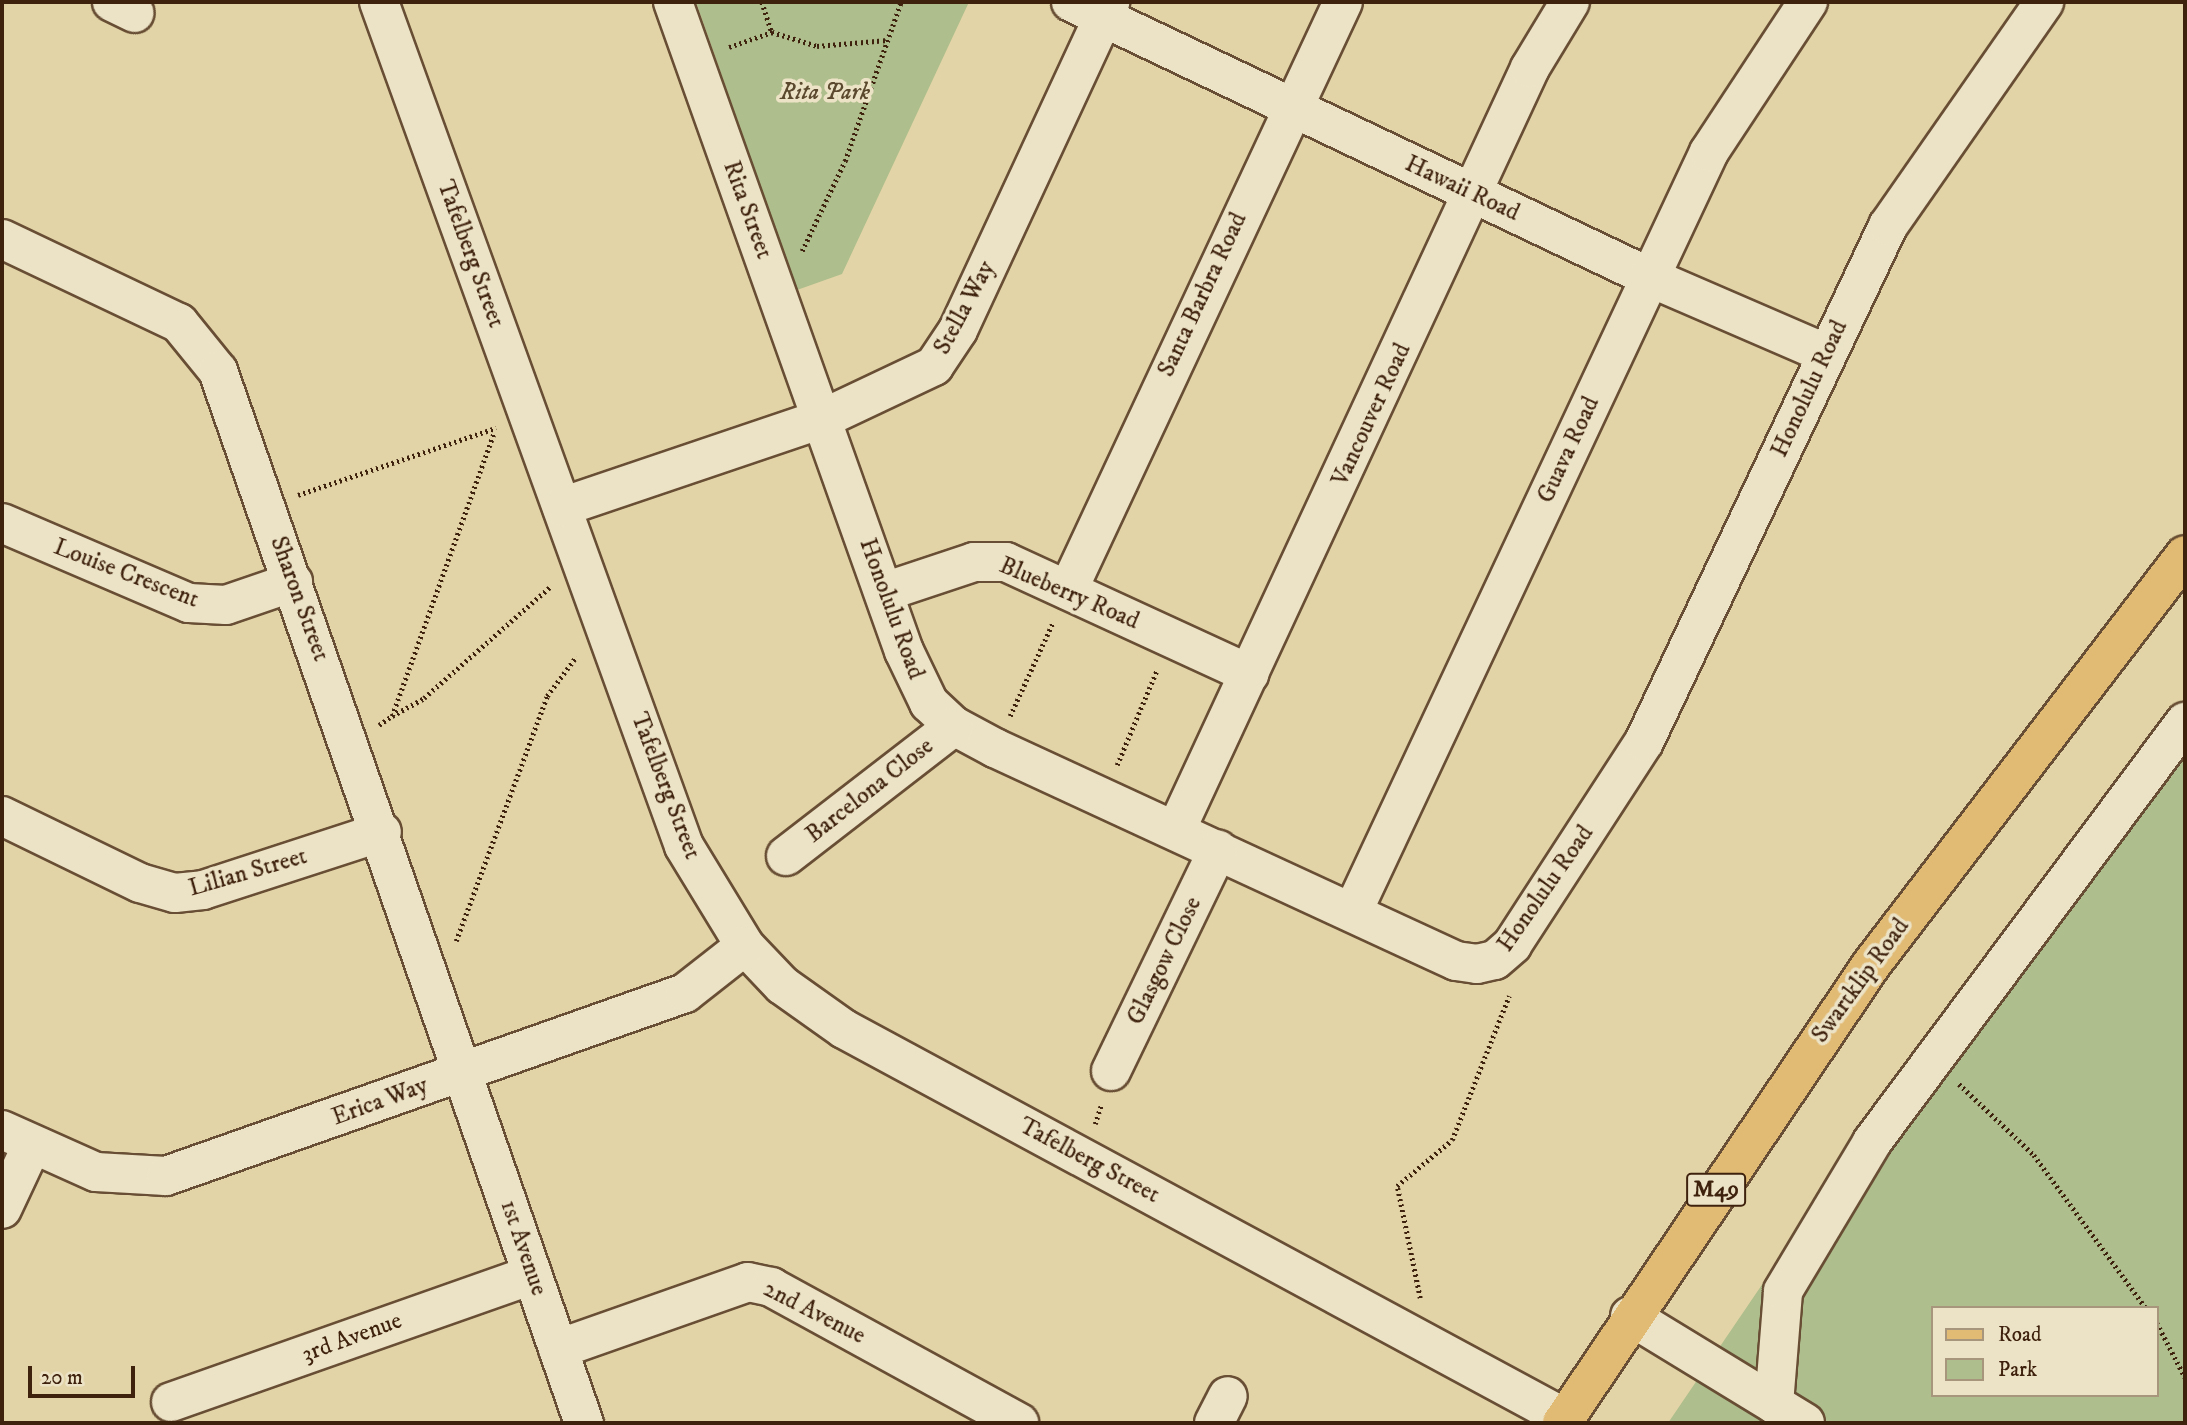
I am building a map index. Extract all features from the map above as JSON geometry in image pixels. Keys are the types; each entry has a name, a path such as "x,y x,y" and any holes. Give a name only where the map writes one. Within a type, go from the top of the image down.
{"main road":[{"name":"Swartklip Road","path":"1563,1421 1630,1316 1871,965 2185,555"}],"street":[{"name":"Tafelberg Street","path":"379,2 684,846 745,946 782,985 844,1029 1563,1421"},
{"name":"Rita Street","path":"673,2 822,419"},
{"name":"Santa Barbra Road","path":"1068,590 1289,108 1343,2"},
{"name":"Vancouver Road","path":"1176,830 1475,195 1547,33 1570,2"},
{"name":"Guava Road","path":"1353,911 1649,277 1725,121 1808,2"},
{"name":"Honolulu Road","path":"822,419 914,677 954,726 995,748 1353,911 1456,961 1495,960 1512,945 1644,742 1825,353 1915,181 2044,2"},
{"name":"Stella Way","path":"562,507 822,419 919,378 946,350 1095,6"},
{"name":"Hawaii Road","path":"1095,6 1289,108 1649,277 1825,353"},
{"name":"Sharon Street","path":"2,239 167,317 201,343 218,371 456,1042 461,1073"},
{"name":"Louise Crescent","path":"2,523 189,603 226,605 293,582"},
{"name":"Blueberry Road","path":"884,592 991,560 1068,590 1250,674"},
{"path":"1789,1414 1783,1291 1872,1142 2185,722"},
{"name":"Barcelona Close","path":"786,856 954,726"},
{"name":"Lilian Street","path":"2,817 140,883 175,893 203,890 382,832"},
{"name":"Glasgow Close","path":"1111,1071 1218,850"},
{"name":"Erica Way","path":"17,1138 114,1176 166,1176 685,993 745,946"},
{"name":"1st Avenue","path":"461,1073 584,1423"},
{"path":"2,1209 17,1138"},
{"name":"3rd Avenue","path":"171,1402 532,1275"},
{"name":"2nd Avenue","path":"558,1349 748,1282 771,1287 1019,1423"},
{"path":"1630,1316 1789,1414"}],"path":[{"path":"762,2 772,32"},
{"path":"799,258 845,161 901,2"},
{"path":"723,49 772,32 817,46 888,40"},
{"path":"294,496 505,425"},
{"path":"393,716 496,428"},
{"path":"375,729 424,698 559,580"},
{"path":"995,748 1068,590"},
{"path":"1103,797 1171,637"},
{"path":"453,953 547,696 583,648"},
{"path":"1423,1312 1397,1185 1452,1140 1509,995 1495,960"},
{"path":"1933,1060 2034,1155 2145,1306"},
{"path":"2159,1327 2185,1377"}],"green space":[{"name":"Rita Park","path":"696,2 969,2 842,274 797,290"},
{"path":"2185,712 2185,1423 1668,1423 1935,1030"}]}
